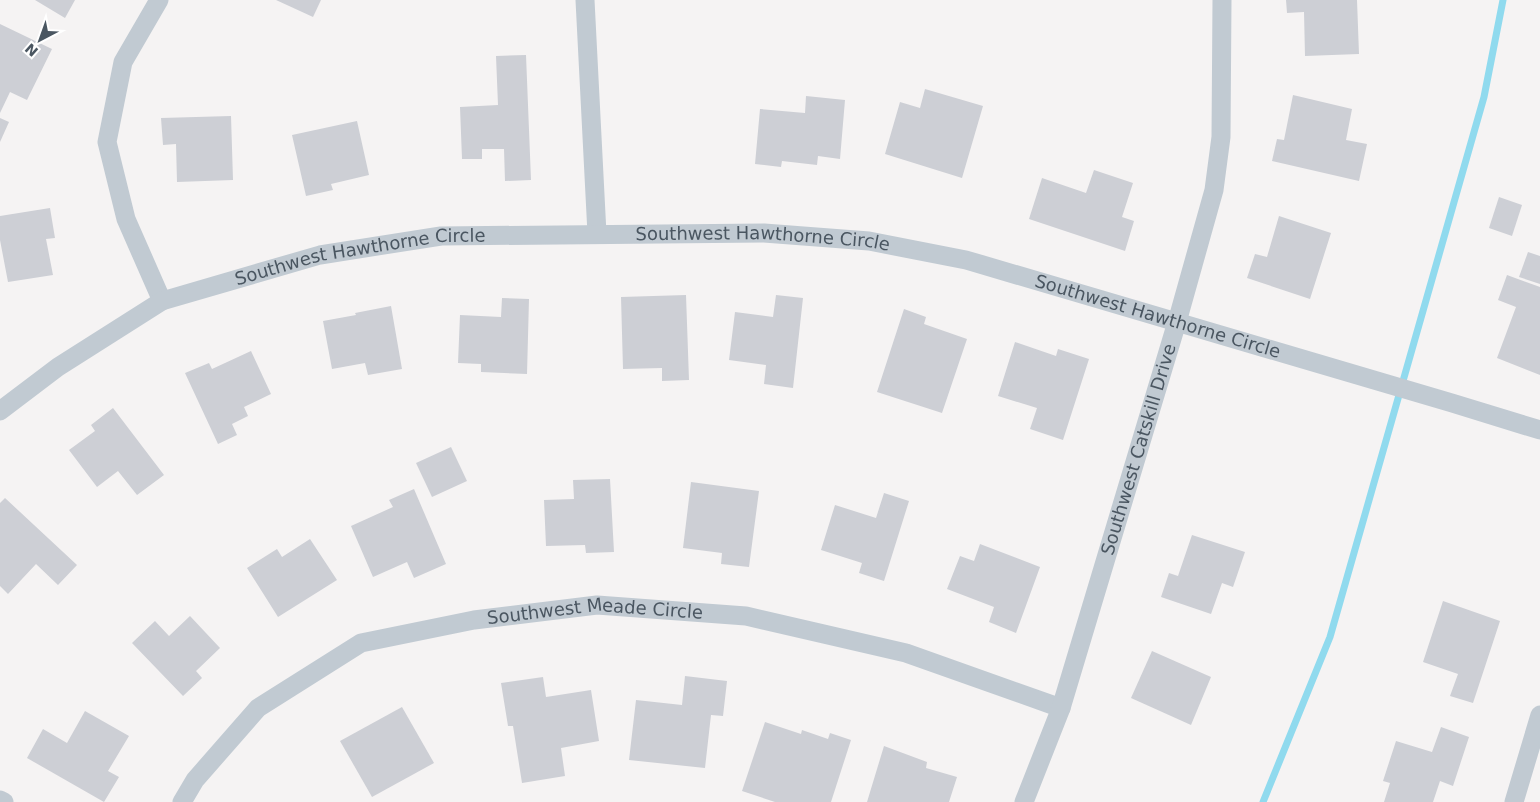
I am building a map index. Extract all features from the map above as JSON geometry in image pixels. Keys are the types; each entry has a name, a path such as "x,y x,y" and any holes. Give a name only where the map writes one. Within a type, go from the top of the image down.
{"street":[{"path":"159,0 123,62 106,142 126,219 162,302"},
{"path":"585,0 597,234"},
{"name":"Southwest Catskill Drive","path":"1024,802 1061,708 1178,322 1214,190 1221,137 1222,0"},
{"name":"Southwest Hawthorne Circle","path":"0,411 58,367 162,302 320,255 441,236 764,233 869,241 966,260 1540,430"},
{"name":"Southwest Meade Circle","path":"182,802 195,780 258,708 361,643 474,620 596,605 746,616 906,653 1061,708"},
{"path":"1514,802 1540,716"},
{"path":"0,800 4,802"}],"building":[{"path":"35,0 75,0 65,18"},
{"path":"276,0 321,0 313,17"},
{"path":"1286,0 1357,0 1359,54 1305,56 1304,12 1287,13"},
{"path":"0,24 52,49 27,100 10,92 0,113"},
{"path":"526,55 531,180 505,181 504,149 482,149 482,159 462,159 460,107 498,105 496,56"},
{"path":"925,89 983,106 962,178 885,154 900,102 920,108"},
{"path":"1293,95 1352,109 1346,140 1367,144 1359,181 1272,161 1277,139 1284,140"},
{"path":"806,96 845,100 840,159 818,156 817,165 782,161 781,167 755,164 760,109 805,113"},
{"path":"231,116 233,180 177,182 176,144 163,145 161,118"},
{"path":"0,118 9,122 0,142"},
{"path":"357,121 369,175 331,184 333,190 306,196 292,135"},
{"path":"1094,170 1133,183 1122,217 1134,221 1125,251 1029,219 1042,178 1086,193"},
{"path":"1499,197 1522,205 1512,236 1489,228"},
{"path":"50,208 55,238 46,239 53,275 8,282 0,240 0,216"},
{"path":"1279,216 1331,233 1310,299 1247,278 1255,254 1267,257"},
{"path":"1528,252 1540,256 1540,284 1519,277"},
{"path":"1507,275 1540,287 1540,375 1497,358 1516,307 1498,300"},
{"path":"686,295 689,380 662,381 662,368 623,369 621,297"},
{"path":"776,295 803,298 793,388 764,384 766,365 729,360 735,312 773,317"},
{"path":"502,298 529,299 527,374 481,372 481,364 458,363 460,315 501,317"},
{"path":"391,306 402,369 368,375 365,363 332,369 323,321"},
{"path":"904,309 926,317 924,324 967,339 942,413 877,392"},
{"path":"1015,342 1056,356 1058,349 1089,359 1063,440 1030,429 1037,408 998,396"},
{"path":"251,351 271,394 244,407 248,416 232,424 237,435 218,444 185,373 209,363 212,369"},
{"path":"113,408 164,475 137,495 118,471 97,487 69,450 95,431 91,425"},
{"path":"451,447 467,481 432,497 416,463"},
{"path":"610,479 614,552 586,553 585,545 546,546 544,500 574,499 573,480"},
{"path":"691,482 759,491 749,567 721,564 722,553 683,548"},
{"path":"414,489 446,564 414,578 407,562 373,577 351,526 393,507 389,500"},
{"path":"884,493 909,501 884,581 859,573 862,563 821,550 835,505 876,518"},
{"path":"5,498 77,565 58,585 36,564 8,594 0,586 0,503"},
{"path":"1192,535 1245,552 1233,587 1222,583 1211,614 1161,597 1169,573 1178,576"},
{"path":"310,539 337,580 278,617 247,568 277,549 282,557"},
{"path":"980,544 1040,567 1016,633 989,622 994,607 947,589 960,556 974,561"},
{"path":"1443,601 1500,621 1473,703 1450,696 1458,674 1423,662"},
{"path":"190,616 220,648 196,671 202,678 183,696 132,643 155,621 169,636"},
{"path":"1152,651 1211,677 1191,725 1131,698"},
{"path":"685,676 727,681 723,716 711,715 705,768 629,760 636,700 682,705"},
{"path":"543,677 546,697 591,690 599,741 561,748 565,776 522,783 513,726 508,726 501,683"},
{"path":"402,707 434,763 372,797 340,741"},
{"path":"85,711 129,736 108,771 119,777 104,802 27,758 43,729 67,743"},
{"path":"765,722 801,734 802,730 828,739 830,733 851,740 831,802 775,802 742,791"},
{"path":"1441,727 1469,737 1453,786 1440,781 1433,802 1384,802 1390,783 1383,781 1396,741 1432,752"},
{"path":"884,746 927,762 926,768 957,777 949,802 867,802"}],"waterway":[{"path":"1263,802 1330,637 1484,97 1503,0"}]}
